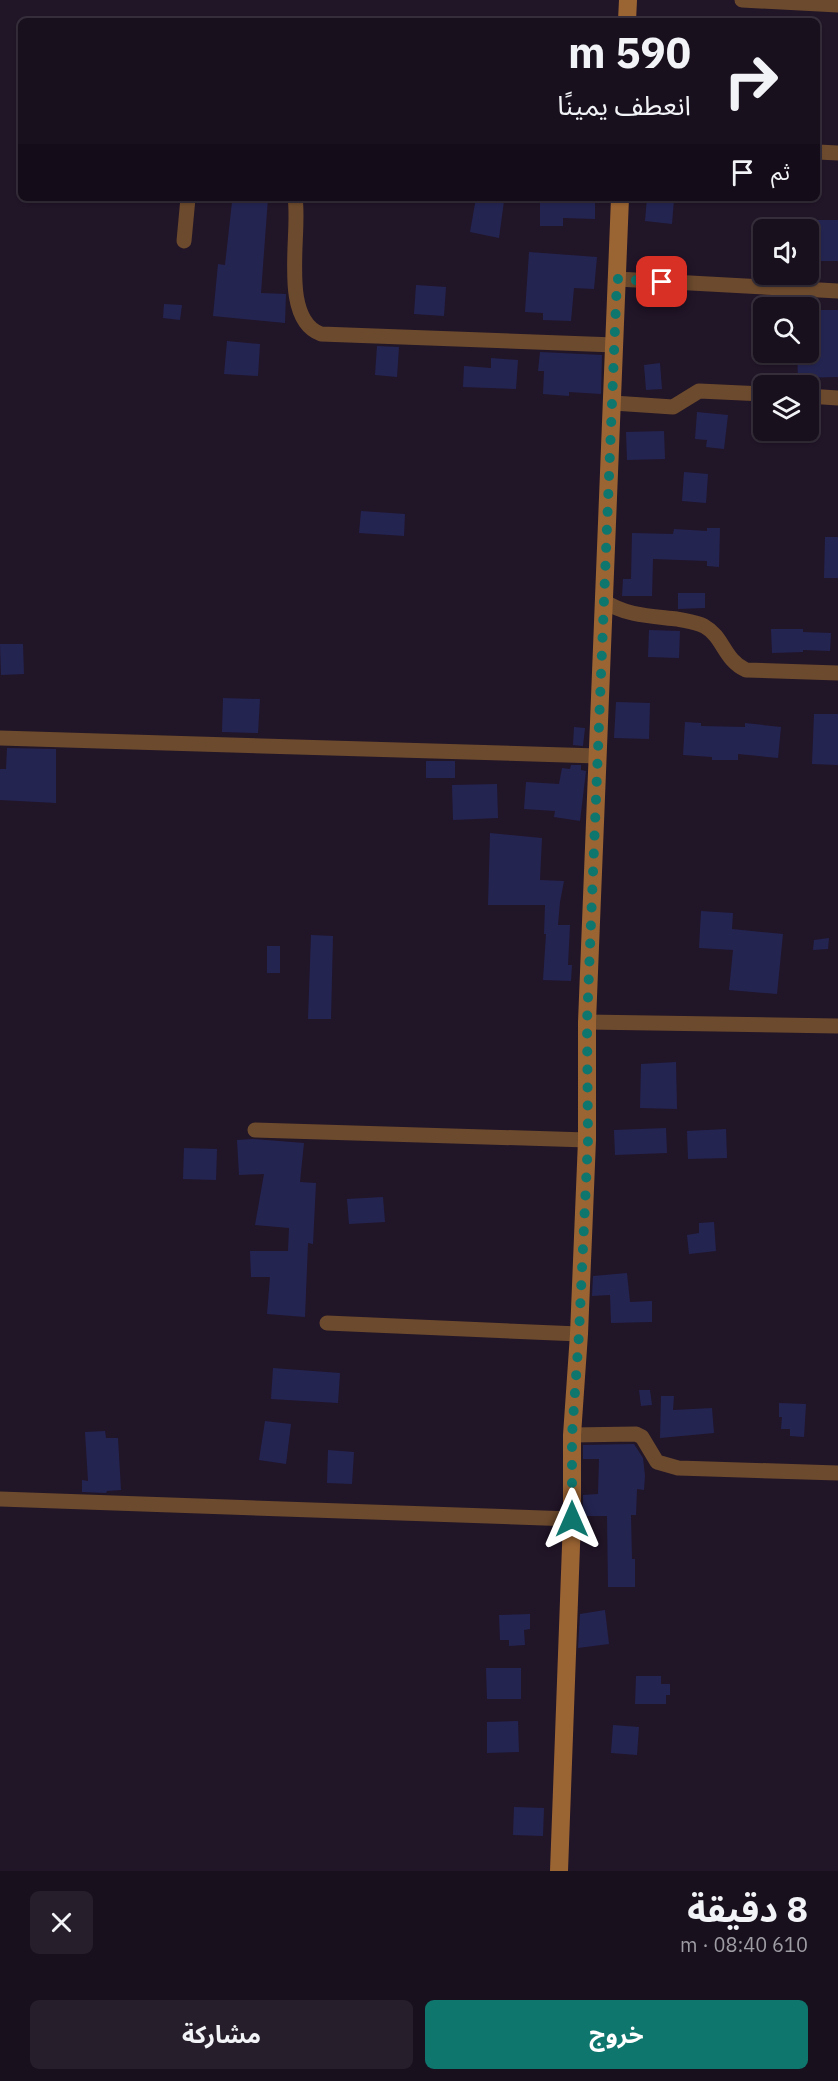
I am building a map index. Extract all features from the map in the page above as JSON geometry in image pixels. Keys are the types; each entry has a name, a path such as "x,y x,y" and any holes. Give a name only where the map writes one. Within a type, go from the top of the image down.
{"street":[{"path":"627,18 628,0"},
{"path":"742,0 838,5"},
{"path":"820,152 838,153"},
{"path":"184,242 188,201"},
{"path":"294,201 296,294 304,323 311,330 321,334 615,345"},
{"path":"559,1871 572,1519 572,1435 588,1140 587,1022 620,201"},
{"path":"617,279 838,291"},
{"path":"613,403 673,407 699,392 753,394"},
{"path":"819,397 838,398"},
{"path":"604,601 632,614 689,621 704,626 716,636 733,662 746,670 838,673"},
{"path":"0,738 598,756"},
{"path":"587,1022 838,1026"},
{"path":"255,1130 588,1140"},
{"path":"327,1323 579,1334"},
{"path":"572,1435 636,1434 642,1437 657,1462 678,1468 838,1473"},
{"path":"0,1499 572,1519"}],"building":[{"path":"268,201 261,293 286,294 285,323 213,316 218,264 225,265 232,202"},
{"path":"475,201 504,201 499,238 470,232"},
{"path":"540,201 595,201 595,219 563,218 563,226 540,226"},
{"path":"647,201 674,201 672,224 645,221"},
{"path":"819,220 838,220 838,261 819,261"},
{"path":"529,252 597,257 594,289 574,288 571,321 543,320 543,313 525,312"},
{"path":"416,285 446,287 444,316 414,314"},
{"path":"164,304 182,305 180,320 163,318"},
{"path":"819,310 838,310 838,377 798,375 797,363 819,363"},
{"path":"227,341 260,344 258,376 224,374"},
{"path":"377,346 399,347 397,377 375,375"},
{"path":"540,352 602,355 601,394 569,392 569,396 543,394 544,371 538,371"},
{"path":"491,358 518,360 516,389 463,387 464,366 491,368"},
{"path":"660,363 662,389 646,390 644,365"},
{"path":"697,412 728,415 724,449 706,447 707,440 695,439"},
{"path":"664,431 665,459 627,460 626,432"},
{"path":"684,472 708,474 706,503 682,501"},
{"path":"361,511 405,514 404,536 359,533"},
{"path":"707,528 720,528 719,567 707,566 707,561 653,559 652,596 622,596 623,579 631,579 632,533 673,534 674,529 707,531"},
{"path":"825,537 838,537 838,578 824,578"},
{"path":"678,593 705,593 705,608 678,609"},
{"path":"771,629 803,629 803,632 831,633 830,651 803,650 803,652 772,653"},
{"path":"649,630 680,631 679,658 648,657"},
{"path":"0,644 23,644 24,674 1,675"},
{"path":"223,698 260,699 258,733 222,732"},
{"path":"616,702 650,703 649,739 614,738"},
{"path":"814,714 838,714 838,765 812,764"},
{"path":"685,722 701,723 701,726 745,727 745,723 781,727 778,758 738,754 738,760 712,760 712,757 683,755"},
{"path":"574,727 585,728 583,746 573,745"},
{"path":"7,748 56,749 56,803 0,800 0,769 6,769"},
{"path":"426,761 455,761 455,778 426,778"},
{"path":"571,765 581,765 581,770 586,771 580,821 554,817 555,811 524,809 526,782 559,784 562,768 570,769"},
{"path":"497,784 498,818 453,820 452,785"},
{"path":"490,833 542,838 540,880 564,881 558,925 570,925 568,965 572,965 571,981 543,980 545,905 488,905"},
{"path":"701,911 733,913 732,929 783,934 777,994 729,990 733,950 699,948"},
{"path":"311,935 333,936 331,1019 308,1019"},
{"path":"829,938 828,949 813,950 814,940"},
{"path":"267,946 280,946 280,973 267,973"},
{"path":"676,1062 677,1109 640,1108 641,1064"},
{"path":"666,1128 667,1153 615,1155 614,1130"},
{"path":"726,1129 727,1158 688,1159 687,1131"},
{"path":"237,1140 304,1143 300,1182 316,1183 313,1244 308,1243 305,1317 267,1314 270,1277 251,1277 250,1251 288,1251 289,1228 255,1225 264,1174 239,1175"},
{"path":"184,1148 217,1149 216,1180 183,1179"},
{"path":"383,1197 385,1222 349,1224 347,1199"},
{"path":"714,1222 716,1251 689,1254 687,1235 699,1233 699,1223"},
{"path":"627,1273 630,1302 652,1301 652,1322 611,1323 610,1295 592,1296 593,1276"},
{"path":"273,1368 340,1373 338,1403 271,1399"},
{"path":"639,1390 650,1390 652,1405 641,1406"},
{"path":"661,1396 674,1396 673,1410 712,1408 714,1433 660,1438"},
{"path":"779,1403 806,1404 804,1437 790,1436 790,1429 781,1429 782,1417 779,1417"},
{"path":"265,1421 291,1424 286,1464 259,1460"},
{"path":"105,1431 106,1438 118,1438 121,1490 106,1493 82,1492 82,1480 88,1481 85,1432"},
{"path":"634,1444 643,1458 645,1476 644,1490 637,1489 636,1515 631,1515 635,1587 608,1587 607,1516 583,1516 583,1495 598,1494 599,1459 583,1459 583,1445"},
{"path":"328,1450 354,1452 352,1484 327,1483"},
{"path":"605,1610 609,1644 578,1648 580,1614"},
{"path":"530,1614 530,1629 524,1630 525,1645 509,1646 509,1640 500,1640 499,1615"},
{"path":"486,1668 521,1668 521,1699 487,1699"},
{"path":"636,1676 661,1676 661,1684 670,1684 670,1695 666,1695 666,1704 635,1704"},
{"path":"518,1721 519,1752 487,1753 487,1722"},
{"path":"613,1725 639,1727 637,1755 611,1753"},
{"path":"514,1807 544,1808 543,1836 513,1835"}],"route":[{"path":"572,1519 572,1435 588,1140 587,1022 617,279 662,282"}]}
